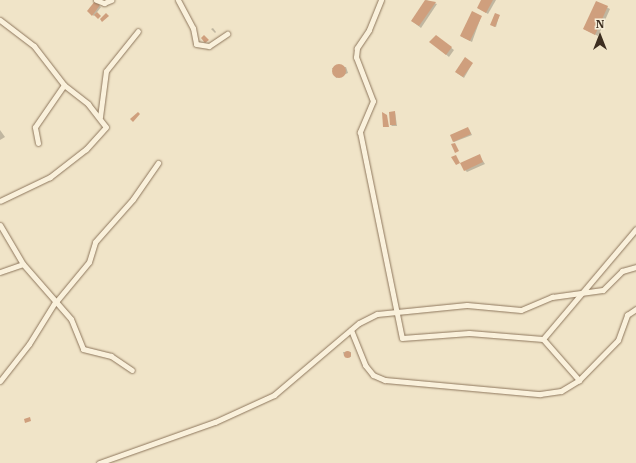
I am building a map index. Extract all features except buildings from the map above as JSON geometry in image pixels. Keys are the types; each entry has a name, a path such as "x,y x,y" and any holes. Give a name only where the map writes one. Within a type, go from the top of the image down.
{"street":[{"path":"96,0 104,4 111,0"},
{"path":"178,0 193,28 196,44 209,46 227,34"},
{"path":"381,0 369,30 359,42 356,57 373,101 360,132 395,311 404,340 454,333 543,339 579,380"},
{"path":"0,20 34,46 64,85 100,117 106,130 86,149 50,177 0,201"},
{"path":"100,117 106,72 138,31"},
{"path":"38,143 35,127 64,85"},
{"path":"0,381 29,344 55,302 89,262 95,242 130,203 158,163"},
{"path":"0,224 23,264 71,319 83,349 111,356 132,370"},
{"path":"543,339 578,295 636,229"},
{"path":"0,272 23,264"},
{"path":"103,463 215,422 274,395 366,318 395,311 467,304 521,310 552,297 578,295 603,290 622,272 636,267"},
{"path":"351,330 369,372 392,382 540,394 561,391 579,380 618,340 627,315 636,309"}]}
